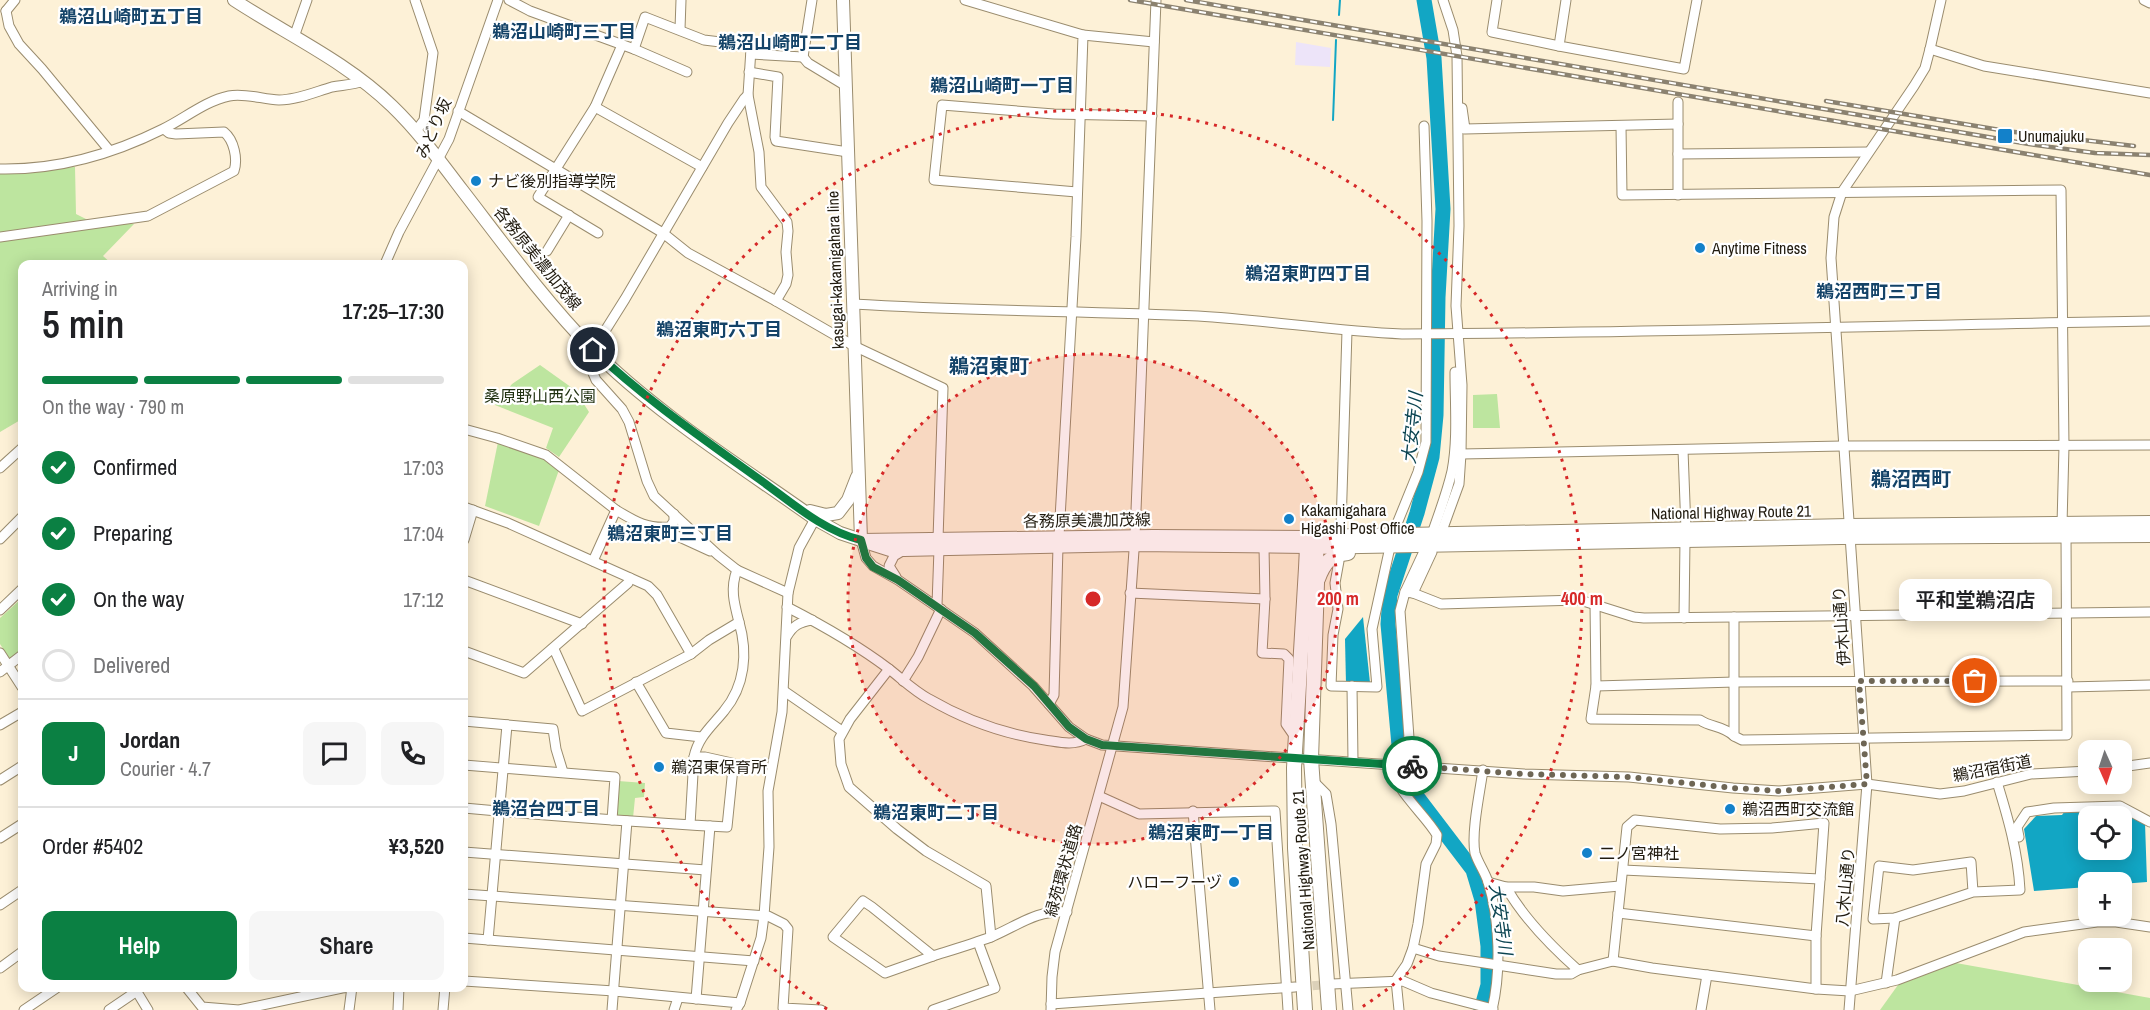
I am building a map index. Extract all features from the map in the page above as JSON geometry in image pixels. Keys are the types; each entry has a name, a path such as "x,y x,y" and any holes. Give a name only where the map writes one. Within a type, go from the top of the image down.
{"highway":[{"name":"National Highway Route 21","path":"2064,530 2150,523"},
{"name":"National Highway Route 21","path":"1312,544 1849,532 2064,530 2150,535"},
{"path":"1317,583 1324,564 1337,554 1370,551 1391,542"},
{"name":"National Highway Route 21","path":"1312,544 1317,583 1311,759 1329,1010"},
{"name":"National Highway Route 21","path":"1305,1010 1295,848 1294,757 1312,544"}],"main road":[{"name":"kasugai-kakamigahara line","path":"843,0 861,540"},
{"name":"各務原美濃加茂線","path":"241,2 363,81 392,106 438,158 514,258 576,333 620,375 684,426 815,519 840,533 891,550 939,544"},
{"path":"795,505 817,514 838,513 848,500 858,474"},
{"name":"各務原美濃加茂線","path":"861,540 939,544 1135,540 1312,544"},
{"name":"各務原美濃加茂線","path":"1135,540 1264,547 1312,544"}],"street":[{"path":"15,0 3,9 19,44 110,150"},
{"path":"294,37 307,0"},
{"path":"416,0 433,53 424,120 416,131"},
{"name":"みどり坂","path":"387,260 399,232 448,140 498,0"},
{"path":"509,0 530,11 634,49 687,72"},
{"path":"680,29 681,0"},
{"path":"803,57 812,0"},
{"path":"965,0 1083,35 1154,42"},
{"path":"1430,540 1459,484 1461,454 1462,385 1456,334 1459,226 1455,39 1443,0"},
{"path":"1497,0 1492,32 1684,69 1697,0"},
{"path":"1559,46 1566,0"},
{"name":"伊木山通り","path":"1867,784 1831,242 1834,217 1842,192 1925,68 1941,0"},
{"path":"2144,0 2150,3"},
{"name":"緑苑環状道路","path":"1051,1007 1056,952 1123,706 1135,540 1156,2"},
{"path":"634,49 645,17 704,40 745,45 751,49 748,95 759,152 761,187 787,222 788,275 786,284 776,301"},
{"path":"1049,704 1054,696 1083,35"},
{"path":"598,233 538,197 595,107 622,45"},
{"path":"1930,50 1984,66 2150,93"},
{"path":"752,54 803,57 808,63 846,86"},
{"path":"749,72 778,77 776,141 849,152"},
{"path":"0,169 51,165 95,157 164,129 212,102 229,96 280,100 296,98 336,86 355,85 363,81"},
{"path":"1456,92 1461,99 1465,129 1678,124"},
{"path":"748,95 702,167 593,350 589,364 596,380 622,409 629,422 647,481 654,496 737,570 789,592"},
{"path":"1678,102 1678,195"},
{"path":"1077,192 934,180 942,105 1080,115 1152,116"},
{"path":"595,107 702,167"},
{"path":"458,111 663,233 688,253 854,346 943,388 939,607 918,657 903,681"},
{"path":"1340,561 1335,583 1338,609 1333,635 1330,686 1377,687 1372,629 1391,542 1418,472 1426,442 1428,334 1424,126"},
{"path":"1595,603 1596,686 1591,719 1700,720 1708,725 1725,728 1742,740 2067,735 2061,190 1622,195 1621,126"},
{"path":"0,237 148,216 234,171 236,164 231,137 224,132 176,134 164,129"},
{"path":"1678,154 1868,152"},
{"path":"547,250 569,215"},
{"path":"853,304 931,309 1231,318 1347,331 1428,334 2150,321"},
{"path":"1341,527 1347,331"},
{"path":"1409,766 1400,611 1430,540 1452,470 1455,446 1455,357 1459,349"},
{"path":"468,430 546,455 616,510 640,525 670,527 674,521 674,514"},
{"path":"1461,454 1843,446 2150,445"},
{"path":"1683,450 1684,618"},
{"path":"0,468 18,452"},
{"path":"468,508 507,523 648,586 657,595 691,654"},
{"path":"468,527 473,510"},
{"path":"593,561 616,510"},
{"path":"468,981 614,991 696,999 738,1006 761,938 764,916 770,847 768,791 784,691 789,592 798,548 815,519"},
{"path":"0,539 18,521"},
{"path":"660,528 718,555"},
{"path":"690,542 694,532"},
{"path":"861,540 867,560 873,567 898,580 975,633 1010,663 1069,727 1086,739 1111,746 1294,757"},
{"path":"1264,547 1265,599 1262,653 1284,654 1289,659 1287,724 1295,737"},
{"path":"898,580 889,566 894,556 904,550"},
{"path":"690,825 694,757 701,737 735,697 742,676 743,637 733,601 733,582 737,570"},
{"path":"468,652 524,673 628,583 630,578"},
{"path":"468,581 582,624"},
{"path":"1409,592 1441,604 1580,600 1634,617 2150,612"},
{"path":"0,610 18,593"},
{"path":"1130,593 1265,599"},
{"path":"787,607 836,632 926,698 987,727 1023,736 1068,743 1086,739"},
{"path":"1734,617 1734,736"},
{"path":"785,638 792,627 813,620"},
{"path":"554,649 582,711 691,654 739,622"},
{"path":"0,653 18,681"},
{"path":"0,672 18,659"},
{"path":"889,669 842,731 839,739 841,764 849,788 897,829 926,850 986,886 991,937"},
{"path":"1596,686 1859,681 2150,685"},
{"path":"636,682 666,733 701,737"},
{"path":"1352,686 1353,761"},
{"path":"784,691 842,731"},
{"path":"0,725 18,714"},
{"path":"468,721 553,729 563,772"},
{"path":"488,940 507,725"},
{"path":"468,808 727,827 732,763 694,757"},
{"name":"鵜沼宿街道","path":"1294,757 1524,774 1629,777 1779,791 1867,784 1940,794 1964,791 2031,774 2078,772"},
{"path":"2132,765 2150,763"},
{"path":"468,765 615,777 612,820"},
{"path":"1393,765 1394,775 1405,793 1437,835 1436,844 1426,864 1413,948 1407,964 1396,980 1399,1010"},
{"path":"0,780 18,769"},
{"path":"1332,984 1403,981 1431,993 1491,1009 1497,965 1496,925 1488,882 1475,852 1475,831 1483,770"},
{"path":"1313,781 1326,794 1331,824 1348,1010"},
{"path":"1972,892 1971,862 1913,870 1880,866 1873,919 1895,918 1972,892 2020,890 2019,864 2012,831 1997,782"},
{"name":"八木山通り","path":"1849,1010 1867,784"},
{"path":"1099,796 1139,814 1193,811 1275,812 1290,987 1288,1010"},
{"path":"2019,882 2025,881 2024,858 2017,827 2027,812 2054,808 2120,806 2150,822"},
{"path":"1193,811 1210,1010"},
{"path":"1613,961 1627,827 1635,820 1720,829 1772,828 1824,823 1816,936 1816,989"},
{"path":"612,1010 627,821"},
{"path":"696,999 710,826"},
{"path":"0,838 18,827"},
{"path":"1277,849 1295,848"},
{"path":"468,852 706,870"},
{"path":"1623,870 1820,879"},
{"path":"1488,882 1506,887 1534,887 1563,891 1620,886"},
{"path":"1506,887 1551,946 1578,970"},
{"path":"0,905 18,893"},
{"path":"468,894 764,916 784,924 788,930 783,1008 821,1010"},
{"path":"933,956 863,901 833,937 885,973 978,942 1037,915 1054,911 1067,912"},
{"path":"1618,913 1816,936"},
{"path":"1886,983 1895,918"},
{"path":"1413,948 1439,956 1556,974 1571,974 1613,961 1816,989 1850,991 1886,983 2024,932 2041,928 2116,922 2150,927"},
{"path":"468,938 754,961"},
{"path":"933,1010 995,988 978,942"},
{"path":"0,968 18,955"},
{"path":"1701,1010 1707,975"},
{"path":"1051,1007 1290,987"},
{"path":"24,1010 50,992"},
{"path":"109,1010 131,992"},
{"path":"137,992 148,1010"},
{"path":"190,992 202,1007 239,1010 323,992"},
{"path":"349,1010 351,992"},
{"path":"398,1010 399,992"},
{"path":"443,1010 445,992"},
{"path":"674,1010 678,998"}],"shaded area":[{"path":"1296,42 1331,48 1330,67 1295,65"}],"green space":[{"path":"75,167 76,214 88,220 134,224 103,256 108,260 18,260 18,421 0,432 0,171"},
{"name":"桑原野山西公園","path":"540,365 575,390 589,412 559,457 546,448 553,428 495,405 512,384"},
{"path":"1497,394 1500,428 1473,428 1473,395"},
{"path":"498,442 546,458 559,470 539,526 485,506"},
{"path":"18,602 18,652 10,659 0,644 0,618"},
{"path":"618,781 645,783 644,797 635,798 633,818 614,818"},
{"path":"1956,963 2078,985 2078,992 2117,992 2150,998 2150,1010 1880,1010 1898,985"}],"water":[{"path":"1363,617 1370,683 1346,684 1345,639"},
{"path":"2065,811 2078,811 2078,860 2132,860 2132,815 2145,823 2147,882 2132,883 2132,872 2078,872 2078,888 2034,891 2024,829 2036,816 2062,815"}],"waterway":[{"path":"1339,15 1340,0"},
{"name":"大安寺川","path":"1424,0 1434,58 1443,209 1438,297 1436,415 1432,457 1417,513 1390,595 1388,624 1403,775 1473,870 1482,900 1488,946 1488,985 1481,1010"},
{"path":"1333,120 1336,40"}],"tunnel":[{"path":"1299,987 1332,984"}],"railway":[{"path":"1130,0 2150,175"},
{"path":"1186,0 2029,144 2095,153 2150,155"},
{"path":"1826,101 2006,131 2134,146"}],"way so far":[{"path":"1412,766 1524,774 1629,777 1779,791 1867,784 1859,681 1975,681"}],"place":[{"name":"Unumajuku","path":"2005,136"},
{"name":"ナビ後別指導学院","path":"476,181"},
{"name":"Anytime Fitness","path":"1700,248"},
{"name":"Kakamigahara Higashi Post Office","path":"1289,519"},
{"name":"平和堂鵜沼店","path":"1975,681"},
{"name":"鵜沼東保育所","path":"659,767"},
{"name":"鵜沼西町交流館","path":"1730,809"},
{"name":"二ノ宮神社","path":"1587,853"},
{"name":"ハローフーヅ","path":"1234,882"}],"district":[{"name":"鵜沼山崎町五丁目","path":"131,16"},
{"name":"鵜沼山崎町三丁目","path":"564,31"},
{"name":"鵜沼山崎町二丁目","path":"790,42"},
{"name":"鵜沼山崎町一丁目","path":"1002,85"},
{"name":"鵜沼東町四丁目","path":"1308,273"},
{"name":"鵜沼西町三丁目","path":"1879,291"},
{"name":"鵜沼東町六丁目","path":"719,329"},
{"name":"鵜沼東町","path":"989,365"},
{"name":"鵜沼西町","path":"1911,478"},
{"name":"鵜沼東町三丁目","path":"670,533"},
{"name":"鵜沼台四丁目","path":"546,808"},
{"name":"鵜沼東町二丁目","path":"936,812"},
{"name":"鵜沼東町一丁目","path":"1211,832"}],"route":[{"path":"593,350 620,375 684,426 805,512 833,530 861,540 866,558 873,567 937,605 975,633 1034,686 1069,727 1086,739 1102,745 1412,766"}]}
